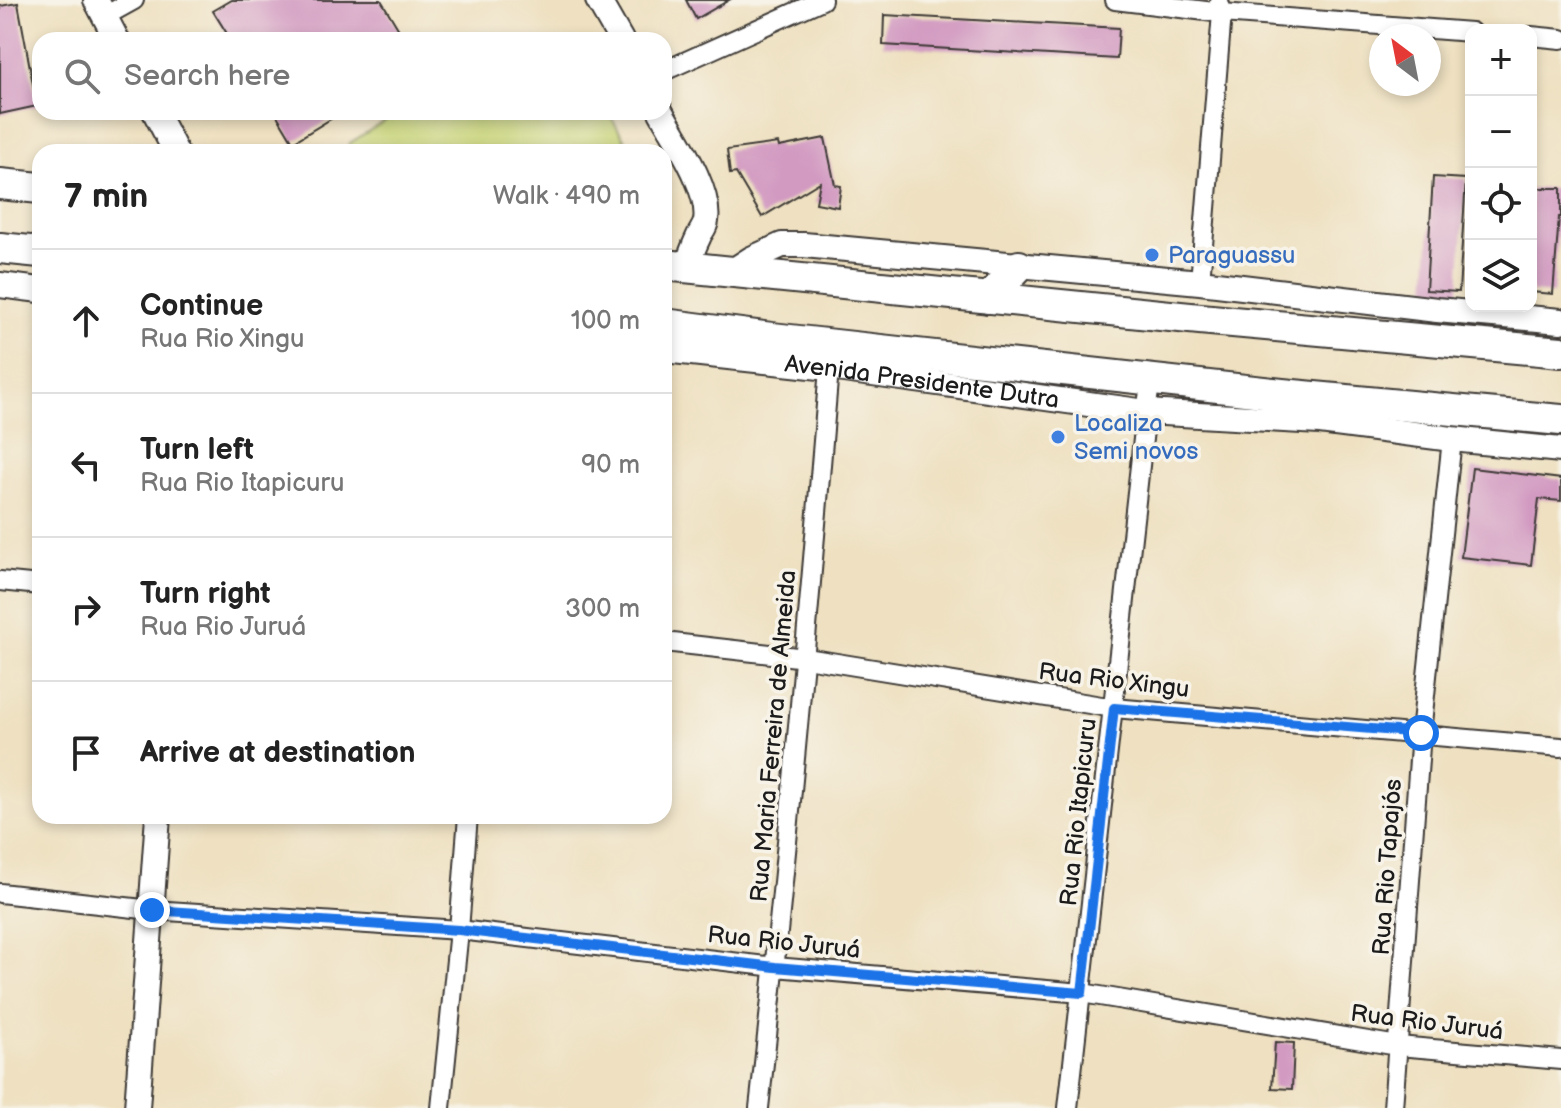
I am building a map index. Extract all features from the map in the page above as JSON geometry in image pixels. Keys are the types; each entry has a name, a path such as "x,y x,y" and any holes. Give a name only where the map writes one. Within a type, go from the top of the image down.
{"highway":[{"path":"0,184 32,187"},
{"path":"0,248 32,251"},
{"path":"675,266 1185,318 1561,352"},
{"path":"989,298 1019,266"},
{"name":"Avenida Presidente Dutra","path":"672,325 1282,394 1561,420"},
{"path":"672,347 772,338"},
{"path":"1282,394 1320,422"}],"street":[{"path":"113,32 100,8 134,0"},
{"path":"598,0 616,32"},
{"path":"672,67 822,0"},
{"path":"1115,0 1220,6 1465,31"},
{"path":"1200,282 1220,6"},
{"path":"1537,37 1561,39"},
{"path":"159,120 172,144"},
{"path":"666,120 698,180 706,218 705,226 675,266"},
{"path":"731,272 782,245 804,245 1200,282 1561,321"},
{"path":"0,285 32,288"},
{"name":"Avenida Presidente Dutra","path":"672,349 1146,412 1320,422 1561,450"},
{"name":"Rua Maria Ferreira de Almeida","path":"759,1108 806,658 829,368"},
{"name":"Rua Rio Itapicuru","path":"1068,1108 1151,378"},
{"name":"Rua Rio Tapajós","path":"1393,1108 1421,733 1452,439"},
{"path":"0,581 32,584"},
{"name":"Rua Rio Xingu","path":"672,643 806,658 1114,708 1561,747"},
{"path":"137,1108 157,824"},
{"path":"441,1108 467,824"},
{"name":"Rua Rio Juruá","path":"0,893 152,910 459,930 775,967 1082,993 1398,1046 1561,1060"}],"green space":[{"path":"386,120 613,120 627,144 350,144"}],"building":[{"path":"232,0 381,0 400,32 226,32 213,11"},
{"path":"686,0 729,0 696,19"},
{"path":"18,3 32,79 32,107 0,114 0,6"},
{"path":"884,15 1119,28 1117,59 883,45"},
{"path":"280,120 329,120 293,142"},
{"path":"825,138 835,185 841,186 838,207 816,203 820,182 762,217 736,173 730,174 727,150 778,143 779,147"},
{"path":"1433,177 1465,179 1459,292 1426,290"},
{"path":"1537,188 1561,188 1553,294 1537,293"},
{"path":"1472,468 1561,479 1561,501 1539,499 1531,565 1461,557"},
{"path":"1275,1042 1294,1043 1292,1089 1272,1088"}],"place":[{"name":"Paraguassu","path":"1152,255"},
{"name":"Localiza Semi novos","path":"1058,437"}],"route":[{"path":"152,910 459,930 775,967 1082,993 1114,708 1421,733"}]}
